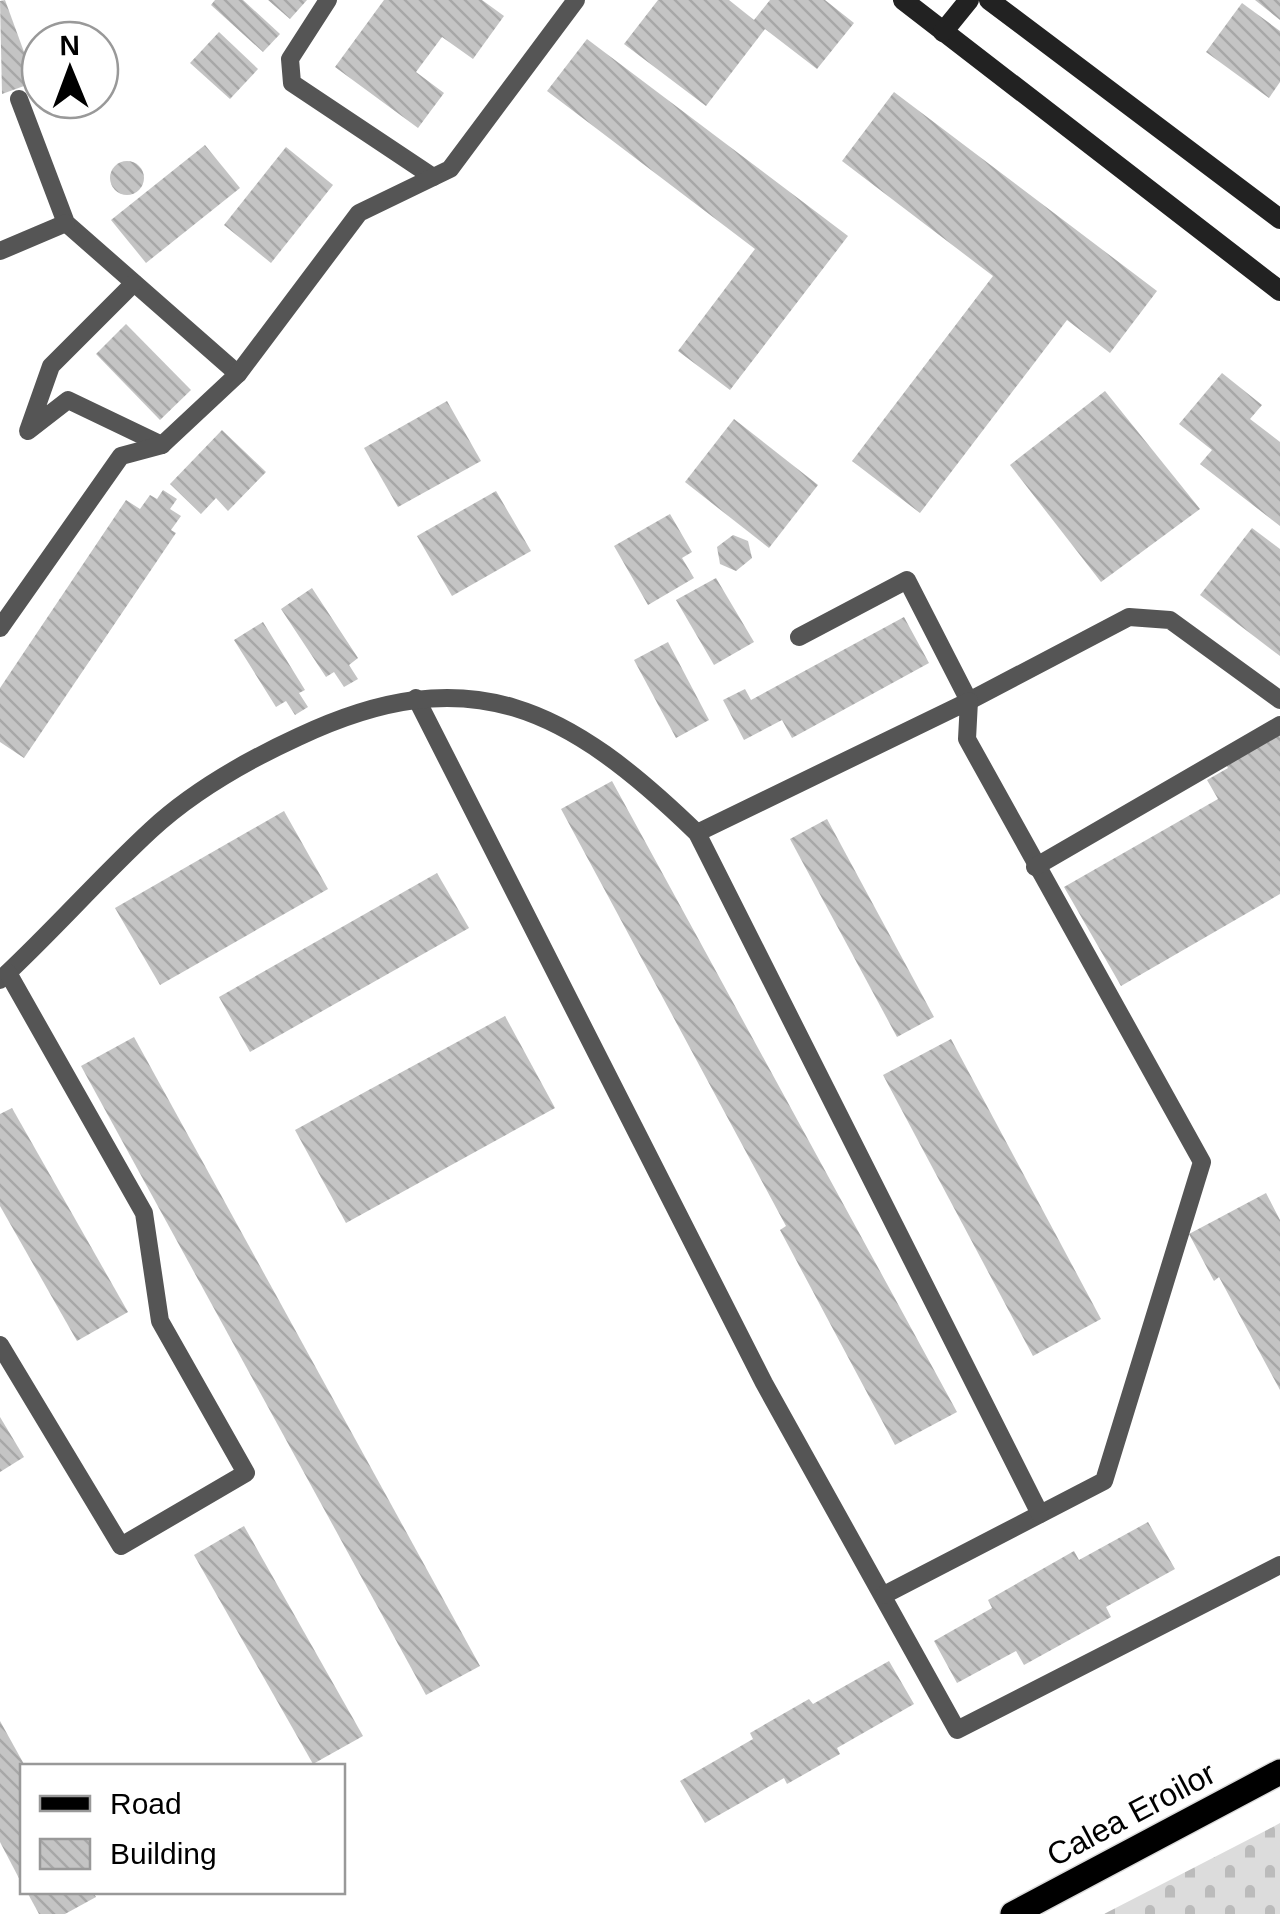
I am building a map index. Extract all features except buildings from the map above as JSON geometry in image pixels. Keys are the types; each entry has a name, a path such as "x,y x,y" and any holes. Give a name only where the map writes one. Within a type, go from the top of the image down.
{"main road":[{"path":"904,0 1280,291"},
{"path":"943,32 968,0"},
{"path":"989,0 1280,219"},
{"name":"Calea Eroilor","path":"1014,1914 1280,1772"}],"lane":[{"path":"328,0 290,59 292,84 433,177"},
{"path":"121,456 162,445 238,374 359,213 450,169 576,0"},
{"path":"19,99 66,223 238,374"},
{"path":"0,251 66,223"},
{"path":"68,400 28,432 51,366 134,282"},
{"path":"51,366 68,400 124,423 162,445"},
{"path":"0,628 121,456 124,423"},
{"path":"799,637 907,580 969,701 967,739 1034,868 1202,1162 1104,1481 884,1595"},
{"path":"697,833 969,701 1129,616 1170,620 1280,700"},
{"path":"0,1346 121,1546 246,1473 160,1322 144,1213 4,977 152,829 220,777 346,714 416,698 454,697 520,709 594,743 637,775 697,833 1040,1514"},
{"path":"416,698 764,1383 957,1730 1280,1565"},
{"path":"1034,868 1280,725"}],"green space":[{"path":"1280,1823 1280,1914 1104,1914 1267,1830"}]}
